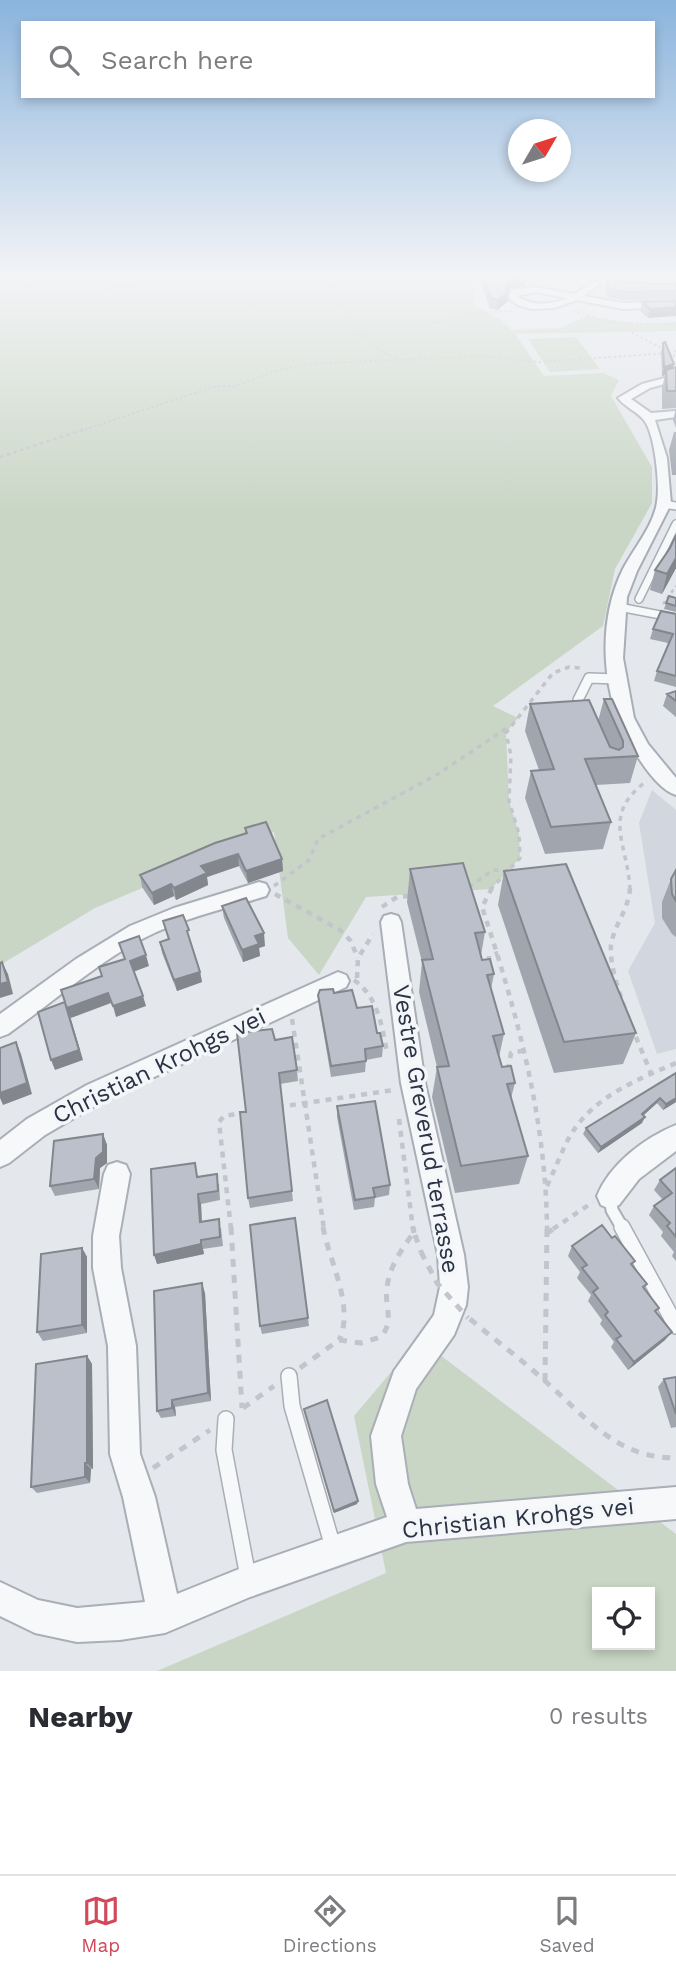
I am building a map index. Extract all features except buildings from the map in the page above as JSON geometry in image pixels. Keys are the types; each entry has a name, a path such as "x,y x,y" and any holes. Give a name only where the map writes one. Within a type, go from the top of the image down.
{"street":[{"path":"676,378 618,397 648,417 656,432 664,489 670,505 638,554 623,584 614,624 621,699 632,733 661,774 676,789"},
{"path":"648,417 676,414"},
{"path":"0,1027 94,958 138,932 205,905 259,890"},
{"name":"Vestre Greverud terrasse","path":"381,931 400,1086 451,1255 454,1287 452,1305 444,1325 404,1381 386,1436 392,1484 406,1526"},
{"name":"Christian Krohgs vei","path":"0,1155 36,1127 95,1093 286,1004 347,980"},
{"path":"610,1196 615,1184 631,1169 676,1137"},
{"path":"117,1174 106,1236 107,1268 122,1346 125,1454 165,1616"},
{"name":"Christian Krohgs vei","path":"0,1599 35,1616 77,1625 120,1623 165,1616 249,1581 406,1526 676,1503"}],"lane":[{"path":"639,599 676,524"},
{"path":"638,554 658,558"},
{"path":"619,607 676,618"},
{"path":"586,720 578,700 589,678 618,676"},
{"path":"610,1196 612,1210 676,1326"},
{"path":"289,1376 292,1406 334,1551"},
{"path":"226,1419 224,1450 249,1581"}],"path":[{"path":"387,355 398,360"},
{"path":"0,457 201,391 235,386 275,371 309,364 482,356 539,362 641,355"},
{"path":"652,613 660,608 676,586"},
{"path":"545,1381 546,1188 533,1080 527,1050 482,907 491,889 520,858 519,834 509,801 511,756 506,733 510,726 553,673 561,669 577,667 618,676"},
{"path":"358,958 348,938 320,915 293,905 268,889 309,860 318,839 438,774 510,726"},
{"path":"651,1074 614,968 611,949 613,934 630,892 619,832 619,812 629,793 661,774"},
{"path":"461,894 491,870 503,868 510,871"},
{"path":"381,931 358,958 347,980 363,985 377,1010 389,1065"},
{"path":"490,967 489,956 498,953"},
{"name":"Christian Krohgs vei","path":"286,1004 297,1044 328,1248 345,1316 345,1328 339,1340"},
{"path":"506,1077 511,1053 527,1050"},
{"path":"546,1188 571,1134 589,1112 607,1096 676,1063"},
{"path":"265,1110 400,1086 396,1103"},
{"path":"242,1408 227,1177 219,1122 223,1116 251,1112"},
{"path":"398,1116 415,1235"},
{"path":"546,1234 597,1199 610,1196"},
{"path":"133,1481 339,1340 362,1345 380,1338 389,1323 386,1293 393,1261 414,1232 436,1283 468,1318 545,1381 600,1432 631,1451 663,1460 676,1458"}],"shaded area":[{"path":"652,790 676,810 676,1049 657,1054 628,971 655,923 639,823"}],"green space":[{"path":"0,355 529,355 544,376 603,373 619,380 611,396 652,467 652,503 615,569 603,626 493,706 518,718 506,733 509,801 519,834 520,858 491,889 366,897 319,975 288,938 274,832 95,908 0,965"},
{"path":"539,355 589,355 600,369 550,372"},
{"path":"419,1339 676,1534 676,1671 157,1671 386,1573 354,1416"}]}
